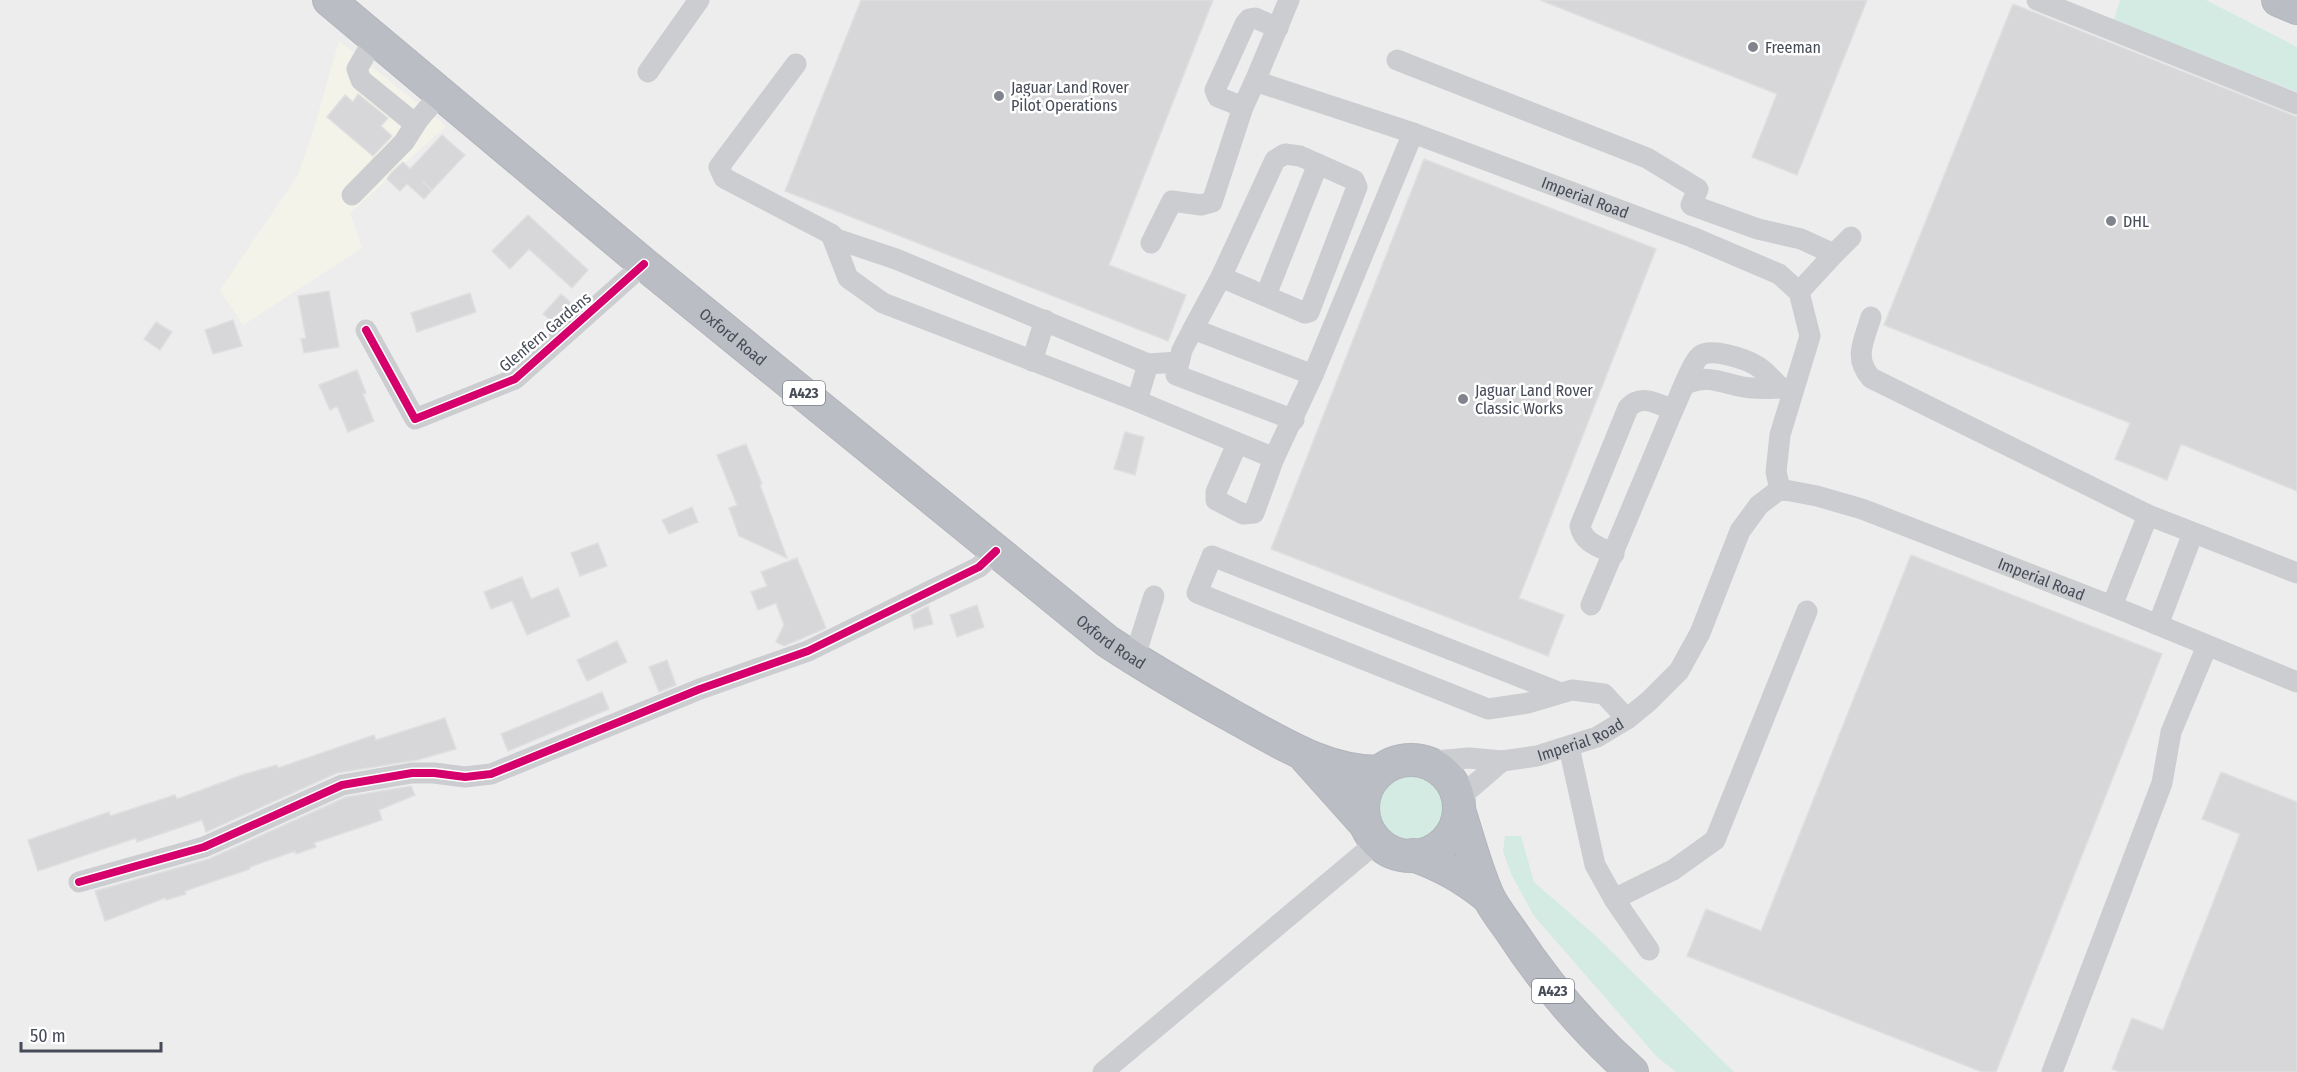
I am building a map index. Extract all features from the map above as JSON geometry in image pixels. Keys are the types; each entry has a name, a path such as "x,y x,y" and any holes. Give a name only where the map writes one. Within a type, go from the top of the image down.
{"highway":[{"name":"Oxford Road","path":"329,0 644,264 1107,641 1168,680 1302,754 1339,767 1361,772 1379,772"},
{"path":"2278,0 2297,8"},
{"name":"Oxford Road","path":"1302,754 1371,833"},
{"path":"1415,760 1443,772 1450,780 1458,804 1454,829 1448,838 1432,850 1413,855 1394,853 1371,833 1363,805 1364,796 1379,772 1396,762 1415,760"},
{"name":"A423","path":"1458,804 1488,897 1542,978 1597,1040 1632,1072"},
{"name":"A423","path":"1413,855 1446,867 1488,897"}],"street":[{"path":"648,72 699,0"},
{"path":"1151,243 1172,201 1201,205 1212,202 1243,107 1289,0"},
{"path":"2037,0 2297,104"},
{"path":"1243,107 1218,97 1215,90 1249,18 1255,18 1278,28"},
{"path":"375,38 357,69 361,80 408,119 418,120"},
{"path":"1397,60 1647,158 1698,189 1691,205 1758,228 1801,239 1834,254"},
{"path":"796,64 718,167 724,178 831,234 836,240 896,259 1148,364 1178,362"},
{"name":"Imperial Road","path":"1255,81 1413,133 1692,237 1779,274 1799,292"},
{"path":"352,195 404,142 418,120 441,93"},
{"path":"1237,444 1216,492 1216,500 1243,514 1254,513 1274,458 1294,420 1413,133"},
{"path":"1221,277 1305,313 1309,312 1357,187 1354,180 1300,156 1285,154 1275,160 1221,277 1178,362 1176,375 1294,420"},
{"path":"1266,295 1318,164"},
{"path":"831,234 849,278 883,303 1137,401 1274,458"},
{"path":"1780,489 1776,472 1776,456 1787,388 1810,336 1799,292 1851,237"},
{"name":"Glenfern Gardens","path":"366,330 415,419 515,380 644,264"},
{"path":"1871,317 1859,359 1870,378 2148,515 2297,573"},
{"path":"1032,361 1045,320"},
{"path":"1193,329 1313,375"},
{"path":"1591,605 1692,366 1699,356 1707,352 1717,352 1758,366 1787,388"},
{"path":"1137,401 1148,364"},
{"path":"1614,554 1586,540 1581,534 1580,526 1628,408 1638,400 1647,400 1673,410"},
{"name":"Imperial Road","path":"1424,762 1469,758 1502,761 1537,756 1598,737 1627,719 1679,671 1700,633 1740,531 1759,506 1780,489 1817,496 1862,509 2112,606 2297,682"},
{"path":"2112,606 2148,515"},
{"path":"2158,625 2193,533"},
{"path":"79,882 204,847 342,785 412,773 465,777 491,774 700,689 808,651 979,567 996,551"},
{"path":"1561,693 1212,556 1197,593 1488,708 1518,705 1572,690 1604,694 1627,719"},
{"path":"1134,659 1154,596"},
{"path":"1614,899 1673,870 1715,840 1807,611"},
{"path":"2052,1072 2162,783 2171,732 2207,646"},
{"path":"1569,747 1595,865 1614,899 1649,950"},
{"path":"1458,804 1502,761"},
{"path":"1103,1072 1371,833"}],"shaded area":[{"path":"339,41 446,126 350,213 362,248 243,325 220,290 298,175 314,129"}],"green space":[{"path":"2120,0 2206,0 2297,47 2297,92 2114,20"},
{"path":"1413,773 1426,776 1438,783 1445,795 1448,808 1445,821 1438,833 1426,840 1413,843 1400,840 1388,833 1381,821 1378,808 1381,795 1388,783 1400,776"},
{"path":"1505,836 1521,836 1534,882 1596,936 1734,1072 1676,1072 1657,1057 1534,916 1511,874 1503,851"}],"building":[{"name":"Jaguar Land Rover Pilot Operations","path":"861,0 1213,0 1109,265 1186,295 1168,341 785,191"},
{"name":"Freeman","path":"1540,0 1867,0 1797,175 1752,157 1777,94"},
{"name":"DHL","path":"2013,4 2297,117 2297,491 2181,444 2167,480 2115,459 2130,423 1884,325"},
{"path":"358,94 388,118 381,126 392,136 373,156 327,117 345,95 353,102"},
{"path":"442,135 465,155 424,199 407,184 400,191 387,179 403,162 410,169"},
{"name":"Jaguar Land Rover Classic Works","path":"1424,159 1656,249 1519,598 1564,615 1548,656 1271,549"},
{"path":"528,215 588,270 572,288 529,249 510,269 492,251"},
{"path":"329,291 339,347 304,353 301,339 306,338 298,296"},
{"path":"470,293 476,312 417,332 411,313"},
{"path":"561,294 574,305 556,325 543,314"},
{"path":"233,320 242,346 213,354 205,330"},
{"path":"156,322 172,332 160,350 144,339"},
{"path":"357,370 366,393 363,394 374,421 348,432 337,406 330,410 319,385"},
{"path":"1125,432 1144,437 1135,475 1114,469"},
{"path":"746,444 787,558 739,536 729,508 737,505 717,455"},
{"path":"692,507 698,522 669,534 662,520"},
{"path":"598,543 607,566 580,576 571,553"},
{"path":"1911,555 2162,654 1996,1072 1982,1072 1687,956 1706,909 1761,931"},
{"path":"797,558 826,628 784,646 776,642 784,625 776,603 758,610 751,592 767,586 761,572"},
{"path":"522,577 531,599 558,588 570,616 527,635 512,601 491,609 484,592"},
{"path":"977,605 984,627 957,637 950,615"},
{"path":"928,606 933,624 914,629 911,615"},
{"path":"617,641 627,662 587,681 577,660"},
{"path":"667,660 676,685 659,692 649,667"},
{"path":"602,692 609,709 508,751 501,734"},
{"path":"445,718 456,749 417,760 337,773 206,832 202,820 137,842 136,838 38,871 28,840 109,812 110,816 175,795 177,799 245,774 277,765 278,768 374,735 376,740"},
{"path":"2221,772 2297,802 2297,1072 2120,1072 2112,1069 2132,1018 2163,1030 2240,834 2202,819"},
{"path":"411,786 415,795 379,810 382,820 314,843 316,847 296,854 295,851 185,891 186,894 166,900 165,898 105,921 95,891 209,859 346,797"}],"cycle path":[{"path":"366,330 415,419 515,379 644,264"},
{"path":"79,882 204,847 342,785 412,773 465,777 491,774 700,689 808,651 979,567 996,551"}],"place":[{"name":"Freeman","path":"1753,47"},
{"name":"Jaguar Land Rover Pilot Operations","path":"999,96"},
{"name":"DHL","path":"2111,221"},
{"name":"Jaguar Land Rover Classic Works","path":"1463,399"}]}
